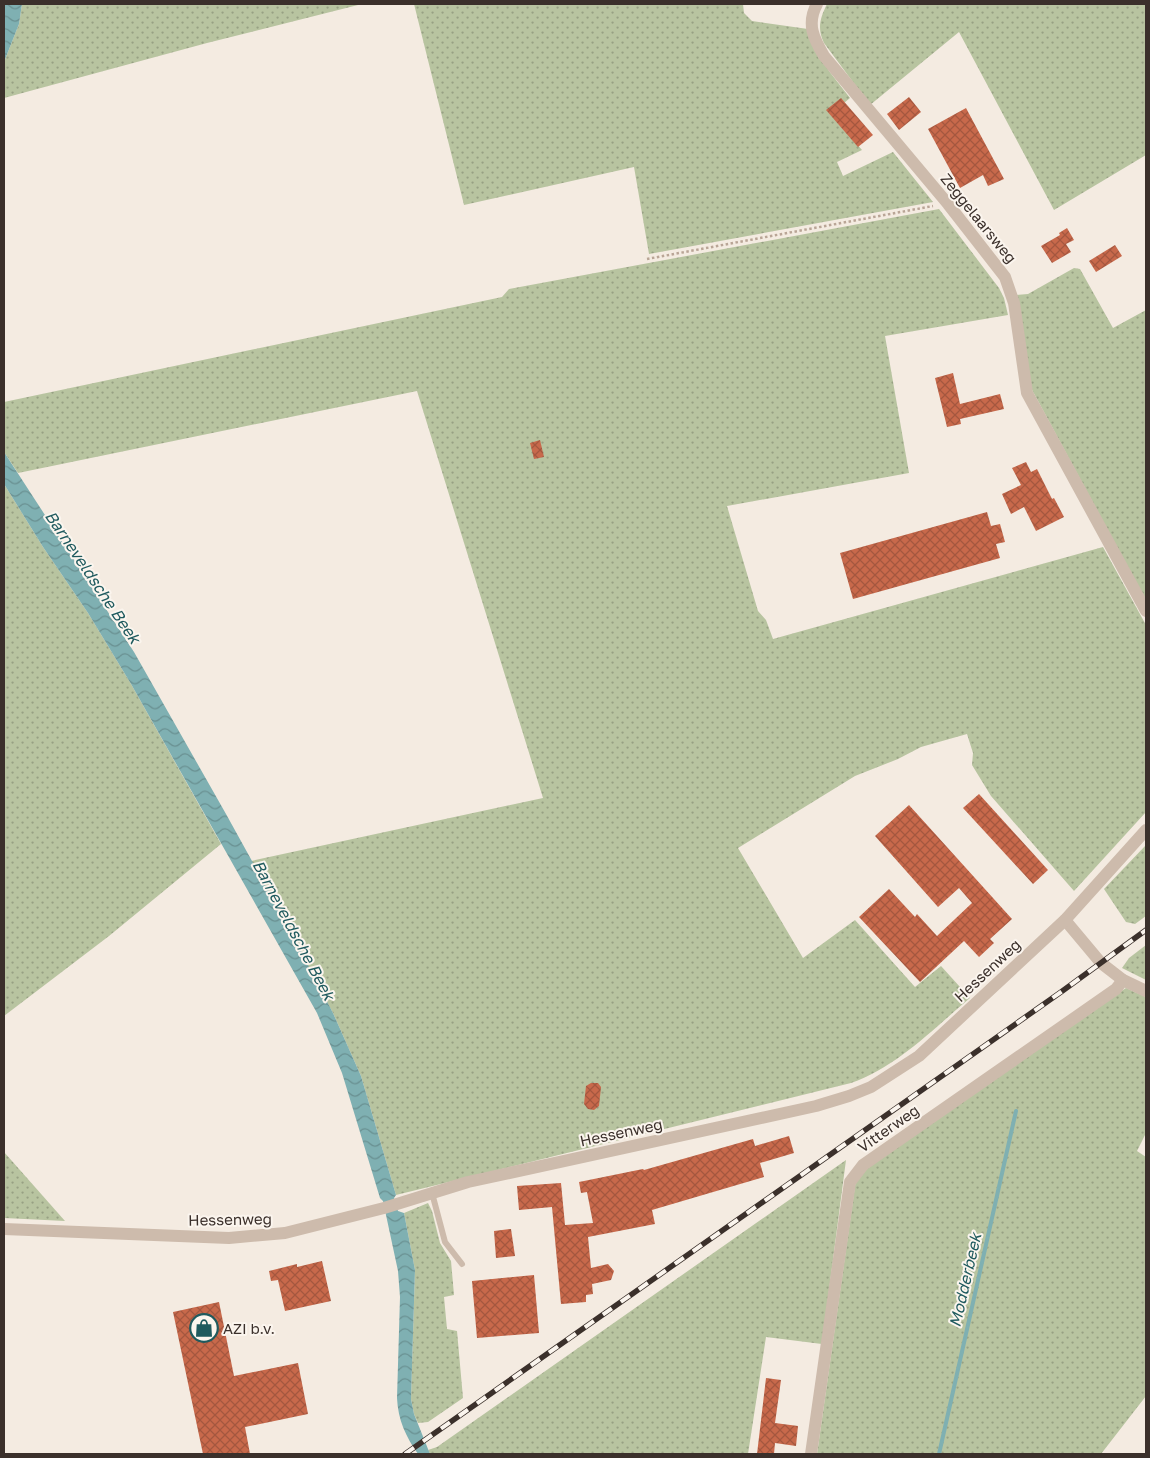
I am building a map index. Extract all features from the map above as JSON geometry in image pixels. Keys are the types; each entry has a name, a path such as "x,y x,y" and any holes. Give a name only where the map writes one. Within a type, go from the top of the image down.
{"street":[{"name":"Zeggelaarsweg","path":"817,4 811,28 813,37 824,56 948,204 1005,277 1014,303 1027,393 1146,611"},
{"name":"Hessenweg","path":"4,1229 229,1238 286,1233 384,1208 468,1182 816,1106 849,1096 871,1087 919,1056 1065,920 1146,830"},
{"path":"1065,920 1101,963 1123,980 1146,992"},
{"name":"Vitterweg","path":"811,1454 850,1182 863,1165 1116,989 1123,980"}],"lane":[{"path":"432,1193 445,1242 462,1264"}],"path":[{"path":"647,259 948,204"}],"green space":[{"path":"22,4 362,4 207,43 4,98 4,62 19,24"},
{"path":"414,4 743,4 744,13 752,21 808,29 829,71 850,98 831,114 862,150 837,162 843,176 893,152 933,202 649,254 634,167 464,205"},
{"path":"827,4 1146,4 1146,155 1054,210 959,32 870,105 824,43 820,23"},
{"path":"939,209 999,288 1004,298 1008,315 885,336 909,473 727,506 758,611 766,620 773,639 1103,547 1146,625 1146,812 1074,891 991,796 972,765 973,753 967,734 921,747 898,759 855,776 738,848 803,958 855,920 915,987 941,966 970,998 899,1057 868,1076 851,1083 396,1195 361,1076 333,1013 251,861 543,798 417,391 18,473 4,452 4,402 502,297 509,289"},
{"path":"1074,268 1080,269 1113,328 1146,310 1146,601 1031,388 1015,295 1028,294"},
{"path":"4,484 43,547 88,613 131,684 221,844 109,936 4,1016"},
{"path":"1146,845 1146,916 1135,924 1126,922 1104,889"},
{"path":"1146,945 1146,980 1122,968 1129,958"},
{"path":"1126,988 1146,997 1146,1133 1137,1151 1146,1157 1146,1396 1101,1454 817,1454 856,1179 863,1169 1001,1070"},
{"path":"4,1152 65,1221 4,1218"},
{"path":"846,1160 822,1344 766,1337 748,1454 430,1454 428,1450 437,1447"},
{"path":"428,1203 432,1211 440,1243 451,1261 454,1295 444,1297 447,1329 457,1331 463,1398 428,1422 418,1423 411,1399 415,1270 404,1213"}],"water":[{"path":"4,4 22,4 19,24 4,62"},
{"path":"4,452 134,652 284,919 333,1013 361,1076 396,1195 394,1198 398,1211 404,1213 415,1270 411,1399 414,1414 430,1454 418,1454 406,1435 399,1414 397,1398 400,1297 398,1271 383,1201 380,1198 342,1073 317,1013 131,684 88,613 43,547 4,484"}],"building":[{"path":"909,97 921,112 899,130 887,114"},
{"path":"841,98 873,135 858,147 826,110"},
{"path":"966,108 1004,179 988,186 983,175 960,188 928,129"},
{"path":"1067,228 1074,240 1066,244 1071,252 1052,263 1041,246 1060,235 1059,233"},
{"path":"1115,245 1122,256 1096,272 1089,261"},
{"path":"953,373 960,404 1000,394 1004,409 960,419 961,424 947,427 935,378"},
{"path":"540,440 544,457 534,459 530,443"},
{"path":"1026,462 1031,472 1037,469 1052,499 1054,498 1064,517 1036,531 1024,507 1011,514 1002,494 1021,485 1012,468"},
{"path":"987,512 991,526 1000,524 1005,542 996,544 1000,558 853,599 840,553"},
{"path":"979,794 1048,870 1033,884 963,808"},
{"path":"909,805 1012,919 990,939 994,943 979,957 964,941 920,982 859,917 889,889 915,917 917,914 937,936 972,903 959,888 938,907 875,836"},
{"path":"591,1083 598,1083 601,1087 599,1106 594,1110 588,1109 584,1104 586,1086"},
{"path":"789,1136 794,1153 760,1163 764,1177 652,1210 655,1224 588,1237 591,1268 608,1264 614,1271 611,1280 592,1284 593,1294 586,1295 586,1302 561,1304 552,1207 519,1210 517,1186 561,1183 565,1225 593,1223 587,1192 581,1193 579,1182 644,1170 753,1139 755,1146"},
{"path":"511,1229 515,1256 496,1258 494,1231"},
{"path":"322,1261 331,1301 285,1311 278,1280 271,1281 269,1271 297,1264 297,1267"},
{"path":"534,1275 539,1333 477,1338 472,1281"},
{"path":"219,1302 234,1376 298,1363 308,1414 245,1427 250,1454 203,1454 173,1312"},
{"path":"766,1378 781,1380 775,1423 798,1426 796,1446 775,1443 774,1454 757,1454"}],"waterway":[{"name":"Modderbeek","path":"939,1454 1016,1111"}],"railway":[{"path":"405,1454 1061,992 1146,930"}],"place":[{"name":"AZI b.v.","path":"204,1328"}],"water label":[{"name":"Barneveldsche Beek","path":"93,577"},
{"name":"Barneveldsche Beek","path":"294,930"}]}
